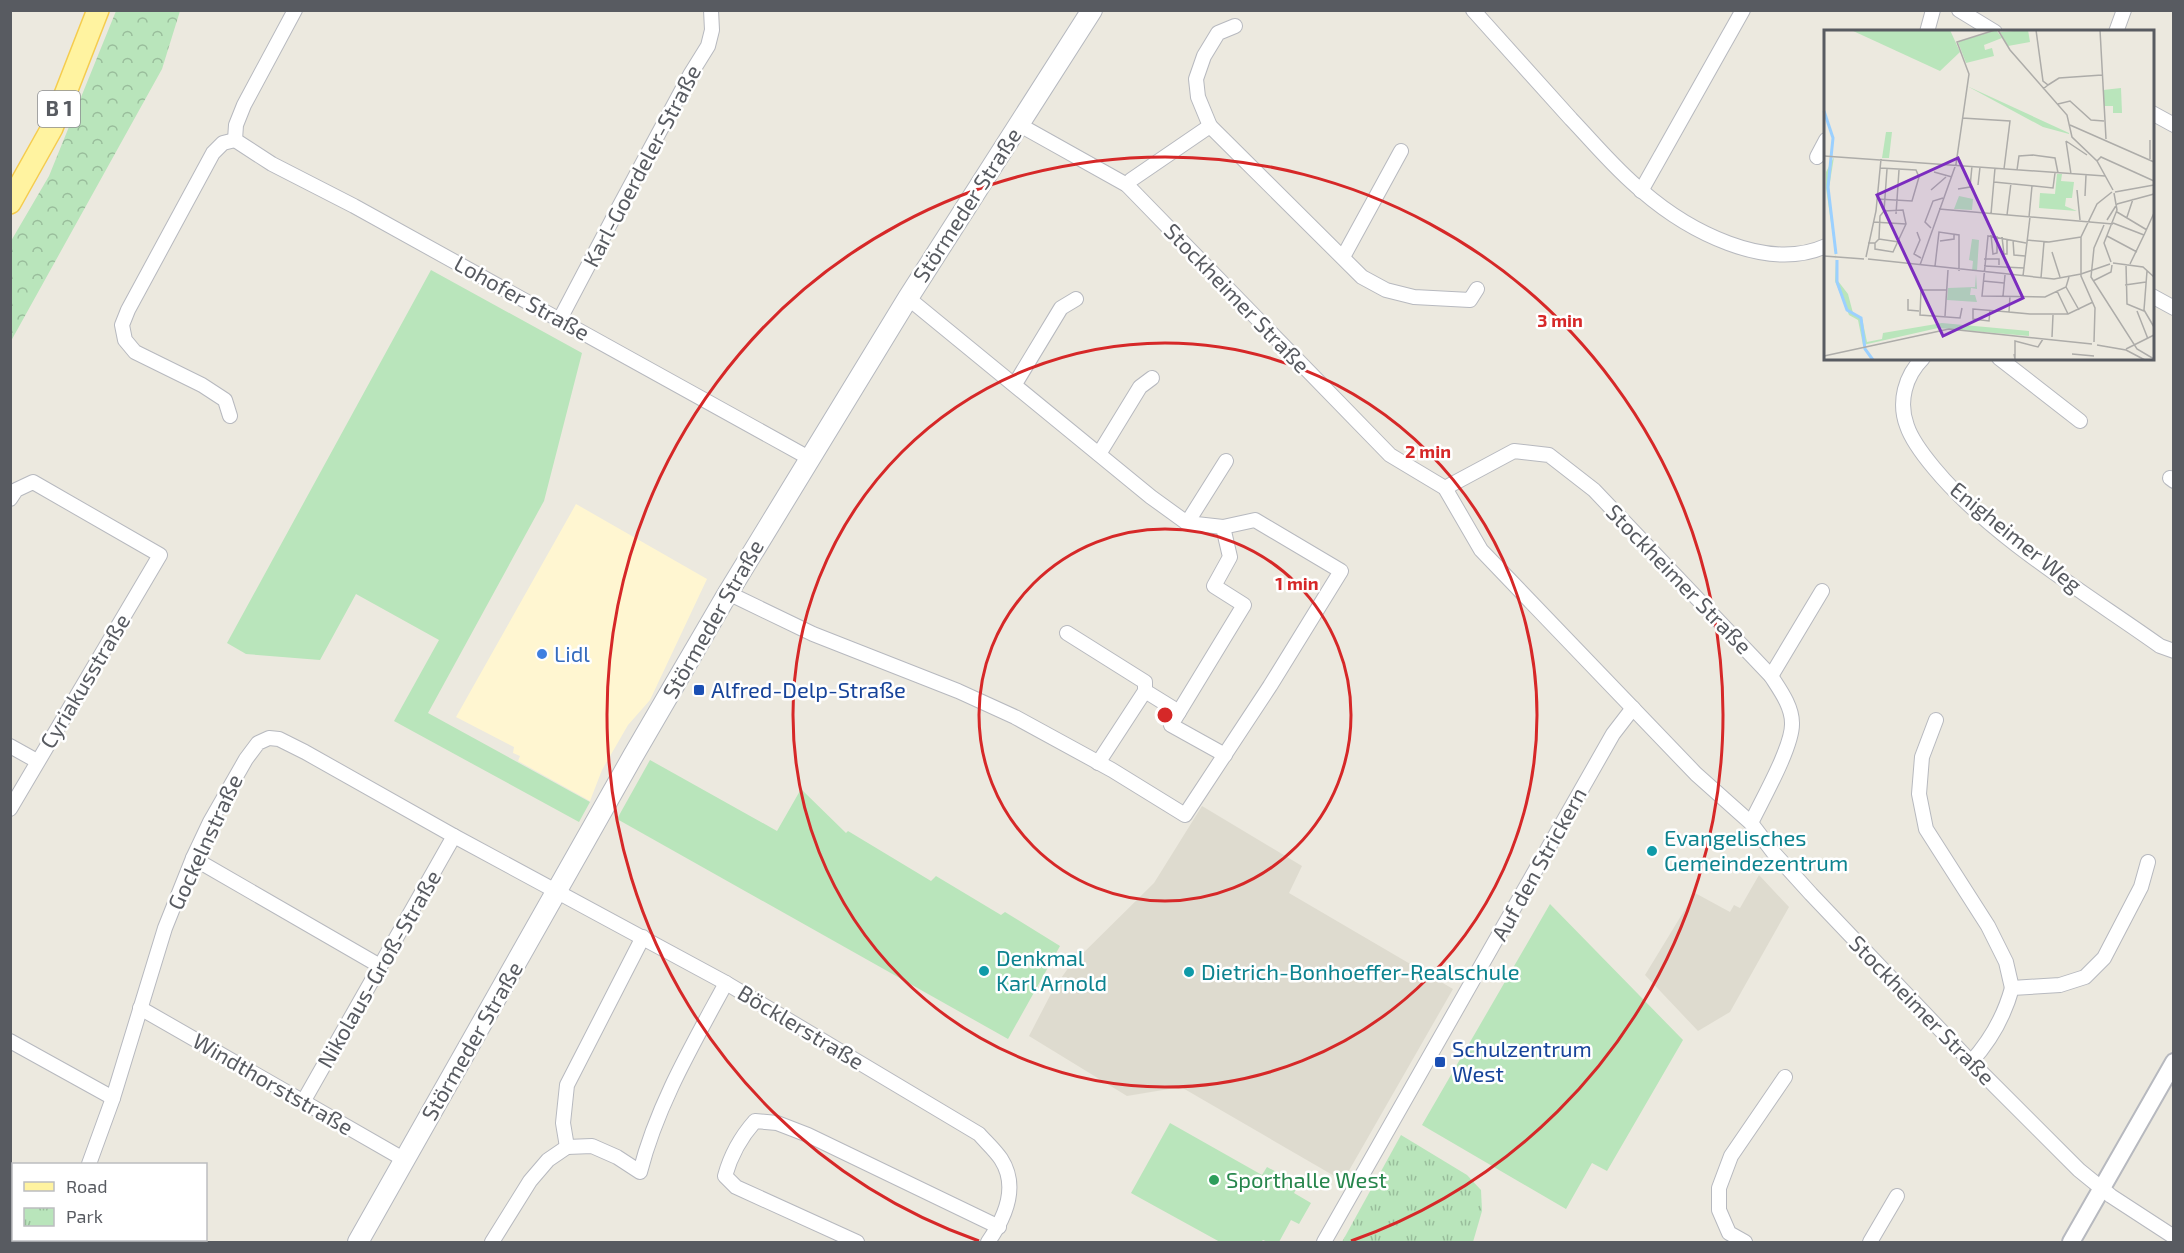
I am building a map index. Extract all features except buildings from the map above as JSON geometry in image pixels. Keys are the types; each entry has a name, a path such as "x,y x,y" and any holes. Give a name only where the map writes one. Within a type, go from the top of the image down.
{"main road":[{"name":"B 1","path":"10,204 52,128 98,10"},
{"name":"Störmeder Straße","path":"358,1242 633,756 728,593 908,298 1092,10"}],"street":[{"path":"230,416 225,400 202,385 135,352 125,340 122,325 213,153 223,143 235,140 236,125 244,105 295,10"},
{"name":"Karl-Goerdeler-Straße","path":"560,319 690,75 708,46 712,30 711,10"},
{"path":"1473,10 1592,141 1641,191 1674,215 1707,235 1750,251 1791,256 1824,247"},
{"path":"1641,191 1743,10"},
{"path":"1928,30 1933,10"},
{"path":"1959,10 1992,30"},
{"path":"2117,30 2124,10"},
{"path":"1235,26 1218,33 1204,56 1196,79 1198,97 1210,126 1362,277 1386,290 1414,297 1470,300 1477,289"},
{"path":"2154,114 2174,125"},
{"name":"Stockheimer Straße","path":"1018,124 1127,185 1390,455 1444,488 1480,550 1696,774 1751,823 1796,877 1971,1062 2079,1170 2110,1196 2174,1237"},
{"path":"1127,185 1210,126"},
{"name":"Lohofer Straße","path":"235,140 273,164 354,206 809,458"},
{"path":"1817,157 1824,144"},
{"path":"1343,257 1401,151"},
{"path":"2154,297 2174,308"},
{"path":"728,593 813,634 1005,712 1098,763 1185,815 1341,571 1255,520 1223,527 1187,523 908,298"},
{"path":"1015,384 1061,308 1076,299"},
{"name":"Enigheimer Weg","path":"1921,360 1913,368 1904,389 1907,426 1923,454 1946,482 2028,553 2160,646 2174,651"},
{"path":"2002,360 2079,421"},
{"path":"1099,453 1140,387 1152,378"},
{"name":"Stockheimer Straße","path":"1444,488 1514,451 1549,455 1594,490 1771,676 1786,699 1792,723 1786,750 1751,823"},
{"path":"1187,523 1226,461"},
{"name":"Cyriakusstraße","path":"10,499 16,490 33,482 160,555 10,809"},
{"path":"1223,527 1230,557 1214,586 1244,605 1171,725 1225,755"},
{"path":"1771,676 1822,591"},
{"path":"1067,633 1144,682 1145,691 1098,763"},
{"path":"1145,691 1179,712"},
{"name":"Auf den Strickern","path":"1324,1242 1602,753 1633,708"},
{"path":"1936,720 1922,757 1919,794 1926,829 1988,926 2006,962 2012,988 2006,1009 1987,1045 1971,1062"},
{"name":"Gockelnstraße","path":"89,1163 113,1098 165,928 193,858 214,815 246,759 258,743 269,738 279,739 558,891"},
{"path":"10,746 37,761"},
{"name":"Nikolaus-Groß-Straße","path":"303,1102 454,836"},
{"path":"193,858 380,966"},
{"path":"2012,988 2060,985 2085,977 2104,958 2141,887 2148,862"},
{"name":"Böcklerstraße","path":"558,891 726,983 979,1134 1000,1158 1007,1172 1010,1196 999,1227"},
{"path":"567,1147 563,1123 567,1085 643,937"},
{"path":"492,1242 531,1181 548,1160 567,1147 592,1146 640,1172 663,1106 688,1053 726,983"},
{"name":"Windthorststraße","path":"140,1008 405,1160"},
{"path":"10,1041 113,1098"},
{"path":"2071,1242 2174,1062"},
{"path":"1745,1242 1729,1233 1719,1210 1719,1188 1731,1156 1747,1130 1766,1108 1785,1077"},
{"path":"857,1242 736,1187 725,1176 730,1158 741,1137 755,1121 777,1123 808,1135 999,1227 988,1242"},
{"path":"1870,1242 1897,1196"}],"shaded area":[{"path":"576,504 707,579 650,700 628,725 602,770 590,801 518,761 520,756 513,753 514,747 456,717"},
{"path":"1202,806 1302,866 1289,893 1453,989 1343,1181 1181,1087 1127,1096 1029,1036 1054,988 1069,967 1154,883"},
{"path":"1759,875 1789,907 1730,1012 1698,1031 1645,975 1695,893 1730,912 1734,905 1740,908"}],"green space":[{"path":"116,11 180,11 162,69 11,341 11,241 49,176"},
{"path":"431,270 582,353 544,501 428,713 590,802 579,822 394,721 439,640 356,594 320,660 246,654 227,643"},
{"path":"650,760 777,831 801,789 846,833 848,831 931,881 936,876 1001,915 1005,912 1060,946 1008,1039 617,819"},
{"path":"1550,904 1683,1040 1607,1171 1592,1163 1566,1209 1422,1125"},
{"name":"Sporthalle West","path":"1170,1123 1262,1175 1267,1167 1299,1184 1294,1193 1311,1203 1299,1224 1291,1220 1279,1242 1263,1240 1261,1242 1220,1242 1131,1193"},
{"path":"1401,1135 1467,1175 1481,1190 1482,1211 1473,1242 1342,1242"}],"place":[{"name":"Lidl","path":"542,654"},
{"name":"Alfred-Delp-Straße","path":"699,690"},
{"name":"Evangelisches Gemeindezentrum","path":"1652,851"},
{"name":"Denkmal Karl Arnold","path":"984,971"},
{"name":"Dietrich-Bonhoeffer-Realschule","path":"1189,972"},
{"name":"Schulzentrum West","path":"1440,1062"},
{"name":"Sporthalle West","path":"1214,1180"}]}
